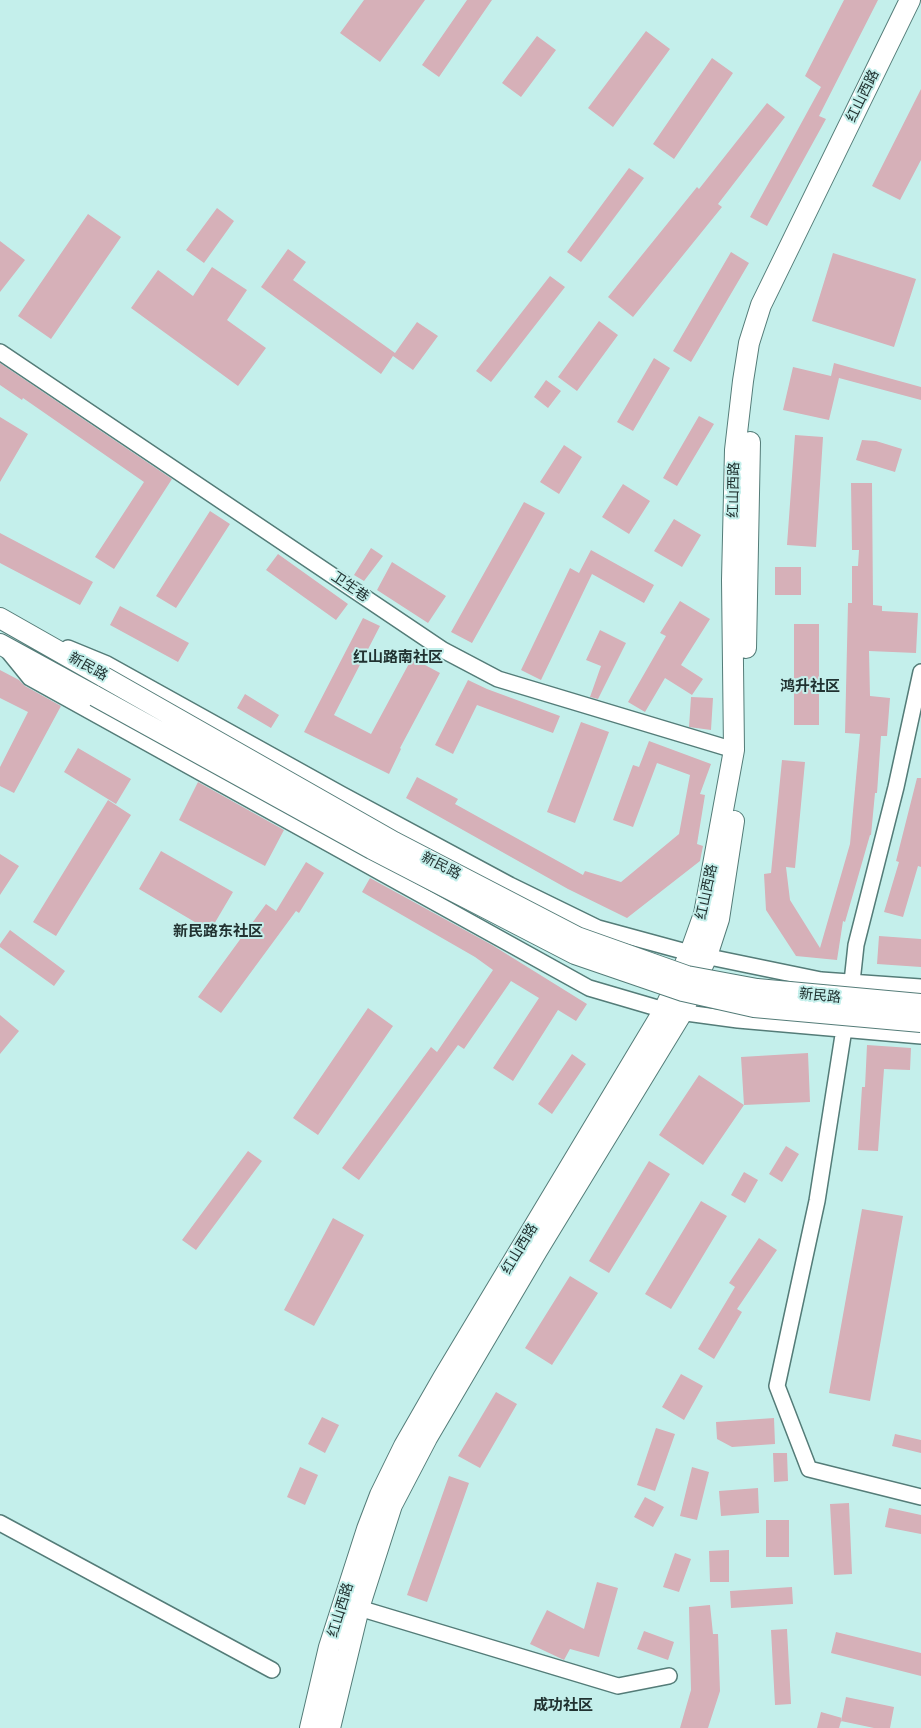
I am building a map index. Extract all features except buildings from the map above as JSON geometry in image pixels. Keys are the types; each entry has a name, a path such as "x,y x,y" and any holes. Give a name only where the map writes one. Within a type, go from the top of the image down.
{"main road":[{"name":"红山西路","path":"698,954 734,750 732,580 735,450 749,343 761,305 910,0"},
{"name":"红山西路","path":"330,1728 351,1606 380,1495 404,1446 673,1011 698,954 719,918 745,752 749,448 758,349 768,306 919,0"},
{"name":"新民路","path":"0,618 394,842 577,937 687,976 757,989 921,1004"},
{"name":"新民路","path":"2,645 372,849 575,954 683,991 754,1007 921,1022"},
{"name":"红山西路","path":"310,1728 329,1647 351,1606"}],"street":[{"name":"卫生巷","path":"0,352 443,650 498,679 734,750"},
{"path":"20,629 107,664 442,849 598,928 698,954 821,980 921,987"},
{"path":"2,645 30,678 589,988 673,1011 738,1020 921,1036"},
{"path":"852,982 856,945 896,787 921,672"},
{"path":"844,1028 817,1200 777,1386 809,1469 921,1497"},
{"path":"0,1523 272,1670"},
{"path":"351,1606 618,1686 668,1676"}],"district":[{"name":"红山路南社区","path":"398,658"},
{"name":"鸿升社区","path":"810,687"},
{"name":"新民路东社区","path":"218,932"},
{"name":"成功社区","path":"563,1706"}]}
